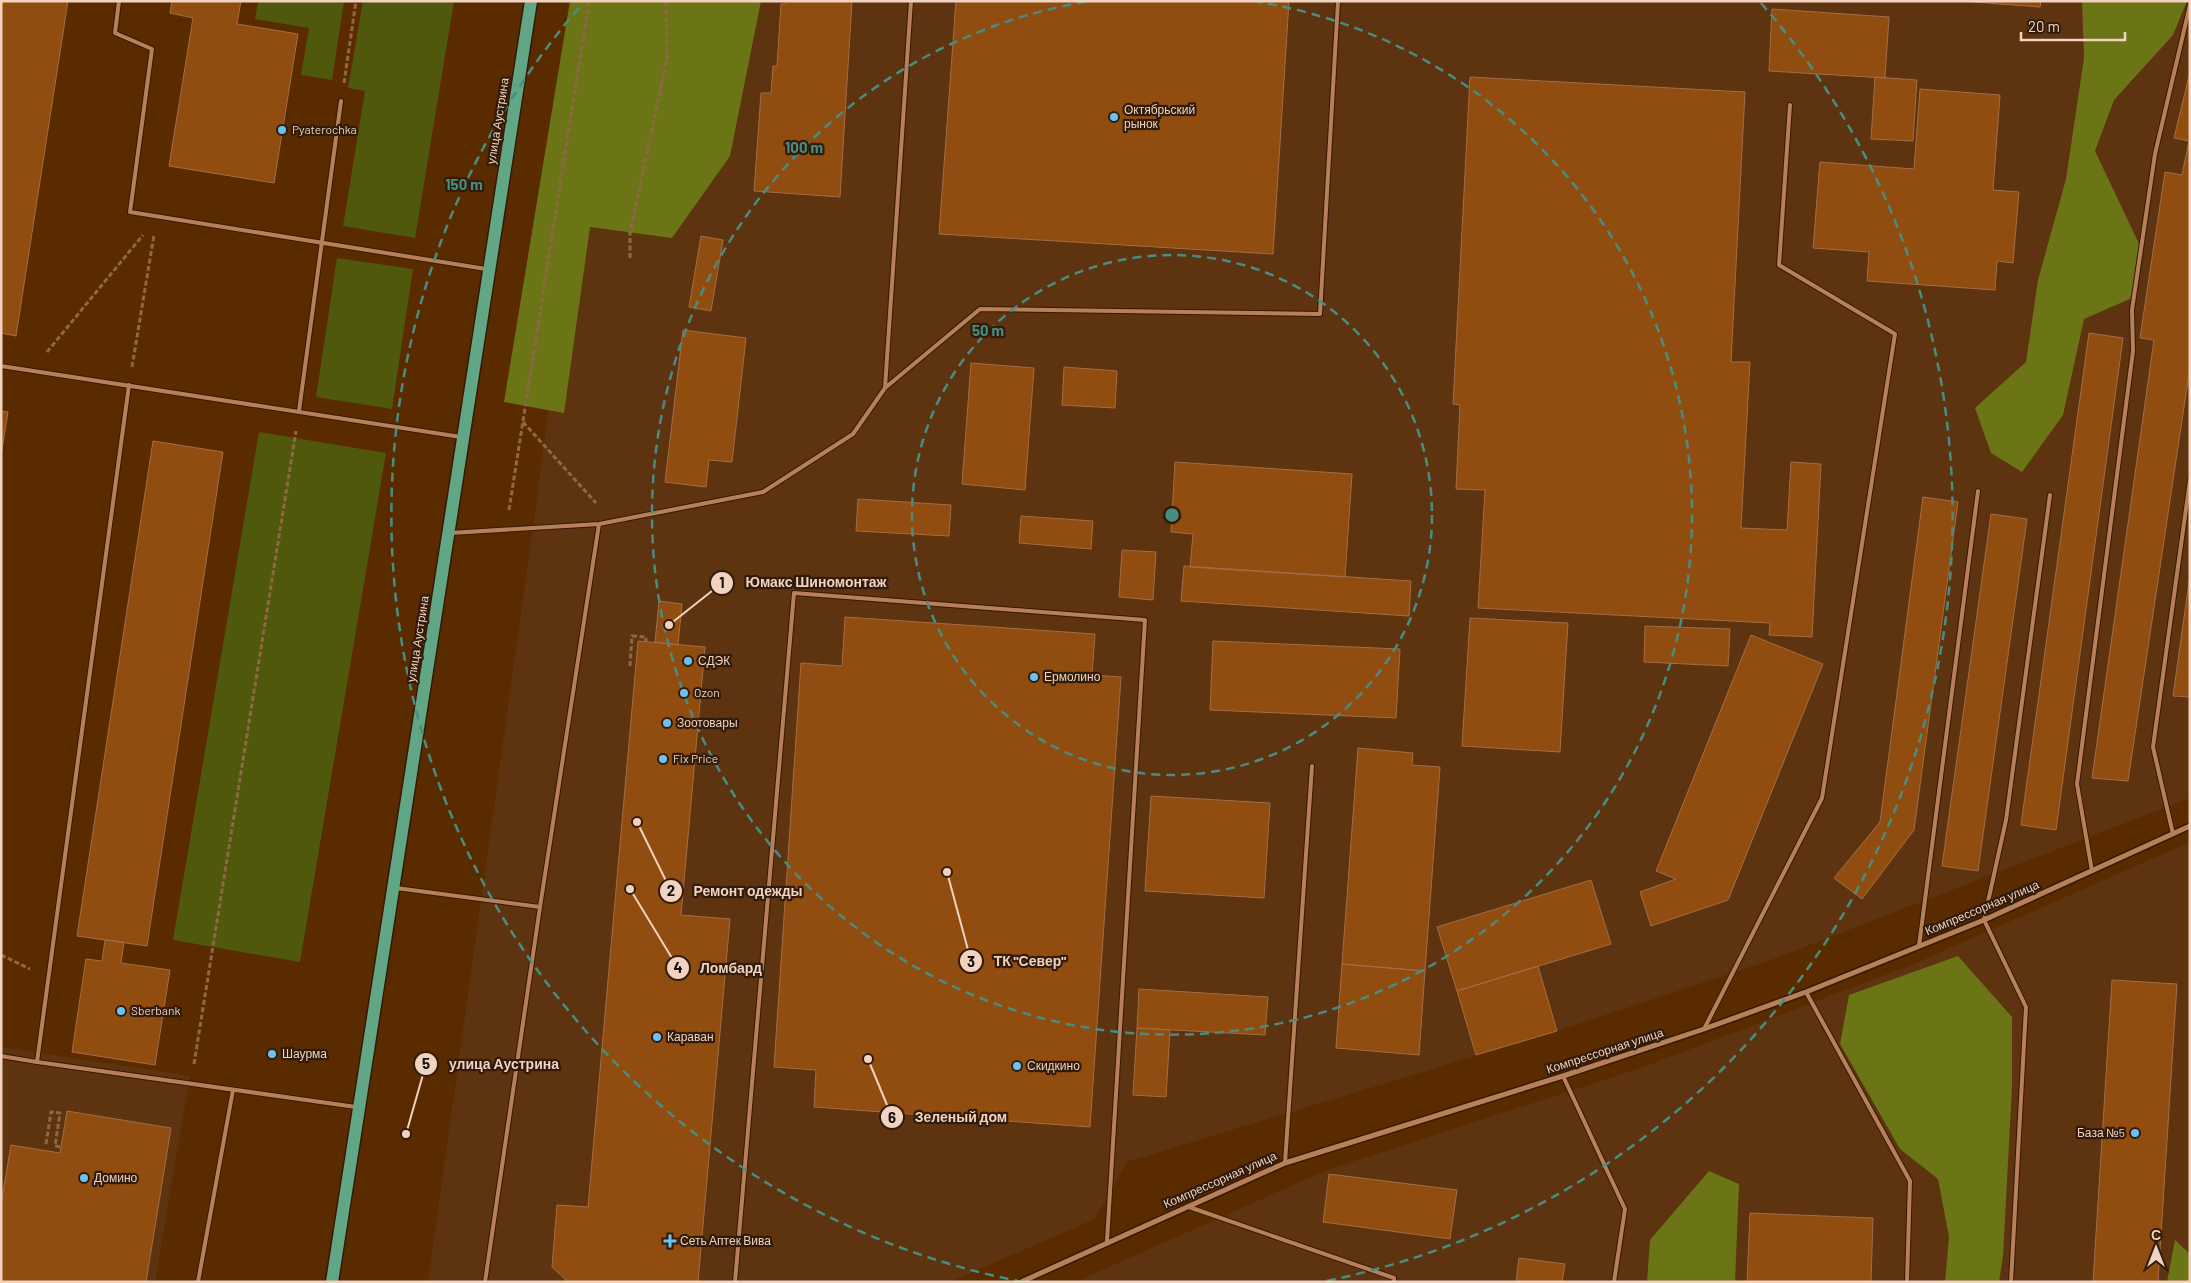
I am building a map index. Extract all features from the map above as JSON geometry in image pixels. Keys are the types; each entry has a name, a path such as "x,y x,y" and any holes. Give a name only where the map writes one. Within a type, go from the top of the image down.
{"main road":[{"name":"улица Аустрина","path":"332,1282 531,1"}],"street":[{"name":"Компрессорная улица","path":"1021,1282 1107,1241 1285,1163 1562,1076 1704,1029 1806,992 1984,920 2190,826"}],"lane":[{"path":"119,1 115,33 152,49 130,212 489,269"},
{"path":"885,388 911,1"},
{"path":"448,534 599,524 764,492 853,434 885,388 980,310 1320,314 1338,1"},
{"path":"2092,871 2077,784 2133,351 2133,300 2155,154 2190,5"},
{"path":"299,411 341,101"},
{"path":"1704,1029 1822,798 1895,334 1779,265 1790,105"},
{"path":"1,366 463,438"},
{"path":"37,1062 129,385"},
{"path":"2173,834 2154,747 2190,480"},
{"path":"1919,946 1978,491"},
{"path":"2011,1282 2026,1007 1984,920 2006,820 2050,495"},
{"path":"485,1282 599,524"},
{"path":"735,1282 794,593 1145,620 1107,1241"},
{"path":"1285,1163 1312,766"},
{"path":"394,888 540,907"},
{"path":"1806,992 1910,1180 1907,1282"},
{"path":"1,1056 359,1107"},
{"path":"1562,1076 1625,1210 1614,1282"},
{"path":"198,1282 233,1090"},
{"path":"1187,1206 1394,1278 1394,1282"}],"path":[{"path":"341,101 356,1"},
{"path":"506,530 589,1"},
{"path":"630,258 630,233 666,58 666,1"},
{"path":"32,370 157,217"},
{"path":"129,385 157,217"},
{"path":"191,1084 299,411"},
{"path":"523,421 601,509"},
{"path":"630,666 632,636 646,637 646,642"},
{"path":"1,955 48,978"},
{"path":"46,1144 51,1112 60,1113 56,1146 61,1147"}],"shaded area":[{"path":"603,1 2190,1 2190,798 1771,960 1557,1031 1127,1162 1095,1219 950,1282 428,1282 532,534"},
{"path":"2190,842 2190,1282 1075,1282 1327,1170 1641,1068 1909,966"},
{"name":"Домино","path":"1,1047 190,1076 155,1282 1,1282"}],"green space":[{"path":"258,1 344,1 332,80 301,75 309,28 255,19"},
{"path":"363,1 454,1 415,238 343,226 365,91 348,88"},
{"path":"570,1 761,1 730,156 672,238 590,227 564,413 504,402"},
{"path":"2082,1 2187,1 2173,35 2114,100 2095,151 2141,248 2132,298 2084,319 2063,415 2022,472 1991,453 1975,408 2026,362 2038,280 2066,179 2084,58"},
{"path":"337,258 413,269 392,409 316,397"},
{"path":"259,432 386,453 300,962 173,940"},
{"path":"1958,956 2012,1017 2012,1087 2003,1256 1999,1282 1945,1282 1949,1237 1938,1179 1900,1149 1840,1044 1849,995"},
{"path":"1709,1171 1739,1184 1735,1282 1647,1282 1650,1240"},
{"path":"2175,1240 2190,1254 2190,1282 2167,1282"}],"building":[{"path":"1,1 68,1 16,336 1,333"},
{"path":"172,1 241,1 237,24 298,34 274,183 169,166 193,18 170,13"},
{"path":"786,1 852,1 840,197 754,191 761,93 771,93 773,66 777,66 781,4 785,4"},
{"name":"Октябрьский рынок","path":"956,1 1289,1 1273,254 939,234"},
{"path":"1960,1 2041,1 2040,7"},
{"path":"1772,9 1889,17 1885,78 1769,71"},
{"path":"2190,72 2190,367 2128,781 2092,778 2154,340 2140,338 2165,172 2182,175 2189,141 2174,138"},
{"path":"1470,77 1745,92 1731,362 1750,362 1741,528 1787,530 1791,462 1821,464 1812,637 1769,635 1770,623 1478,608 1485,490 1456,489 1460,405 1453,404"},
{"path":"1875,77 1917,80 1913,141 1871,139"},
{"path":"1920,89 2000,95 1993,190 2019,192 2013,263 1997,261 1995,290 1867,281 1869,252 1813,248 1820,162 1914,169"},
{"path":"701,236 723,240 711,311 689,307"},
{"path":"683,330 746,338 732,462 709,460 706,487 665,482"},
{"path":"2089,333 2123,338 2056,830 2021,825"},
{"path":"971,363 1034,368 1025,490 962,484"},
{"path":"1064,367 1117,371 1115,408 1062,405"},
{"path":"1,411 8,412 1,456"},
{"path":"153,441 223,452 147,946 77,936"},
{"path":"1175,462 1352,474 1345,577 1190,567 1193,534 1171,532"},
{"path":"1923,497 1958,502 1914,830 1862,899 1834,878 1880,822"},
{"path":"858,499 951,505 949,536 856,531"},
{"path":"1991,514 2027,519 1978,871 1942,866"},
{"path":"1021,516 1093,521 1091,549 1019,543"},
{"path":"1122,550 1156,552 1153,600 1119,597"},
{"path":"1184,566 1411,581 1409,616 1181,601"},
{"path":"2190,575 2190,697 2173,696"},
{"path":"659,601 682,604 678,645 655,642"},
{"path":"845,617 1095,634 1092,675 1121,677 1090,1127 814,1107 816,1070 774,1067 801,663 842,666"},
{"path":"1470,618 1568,623 1560,752 1462,746"},
{"path":"1645,626 1730,629 1728,666 1644,662"},
{"path":"1751,635 1823,664 1728,900 1651,926 1640,892 1676,879 1656,871"},
{"path":"638,641 705,647 681,915 730,919 698,1282 568,1282 552,1267 557,1205 588,1207"},
{"path":"1213,641 1400,649 1396,718 1210,710"},
{"path":"1358,748 1413,753 1412,765 1440,767 1425,971 1342,964"},
{"path":"1151,796 1270,803 1264,898 1145,891"},
{"path":"1591,880 1611,944 1457,991 1437,927"},
{"name":"Sberbank","path":"105,940 124,942 121,963 170,970 155,1065 72,1052 86,959 102,961"},
{"path":"1342,964 1425,971 1419,1055 1336,1048"},
{"path":"1538,966 1557,1031 1476,1055 1457,991"},
{"name":"База №5","path":"2112,980 2177,984 2158,1282 2093,1282"},
{"path":"1139,989 1268,997 1265,1035 1137,1028"},
{"path":"1137,1028 1170,1030 1166,1097 1133,1095"},
{"name":"Домино","path":"67,1111 171,1128 146,1282 1,1282 1,1204 11,1145 60,1153"},
{"path":"1329,1174 1457,1190 1450,1239 1323,1222"},
{"path":"1750,1213 1873,1218 1871,1282 1747,1282"},
{"path":"1519,1258 1565,1264 1562,1282 1516,1282"}],"place":[{"name":"Октябрьский рынок","path":"1114,117"},
{"name":"Pyaterochka","path":"282,130"},
{"name":"Юмакс Шиномонтаж","path":"669,625"},
{"name":"СДЭК","path":"688,661"},
{"name":"Ермолино","path":"1034,677"},
{"name":"Ozon","path":"684,693"},
{"name":"Зоотовары","path":"667,723"},
{"name":"Fix Price","path":"663,759"},
{"name":"Ремонт одежды","path":"637,822"},
{"name":"ТК \"Север\"","path":"947,872"},
{"name":"Ломбард","path":"630,889"},
{"name":"Sberbank","path":"121,1011"},
{"name":"Караван","path":"657,1037"},
{"name":"Шаурма","path":"272,1054"},
{"name":"Зеленый дом","path":"868,1059"},
{"name":"Скидкино","path":"1017,1066"},
{"name":"База №5","path":"2135,1133"},
{"name":"улица Аустрина","path":"406,1134"},
{"name":"Домино","path":"84,1178"},
{"name":"Сеть Аптек Вива","path":"670,1241"}]}
